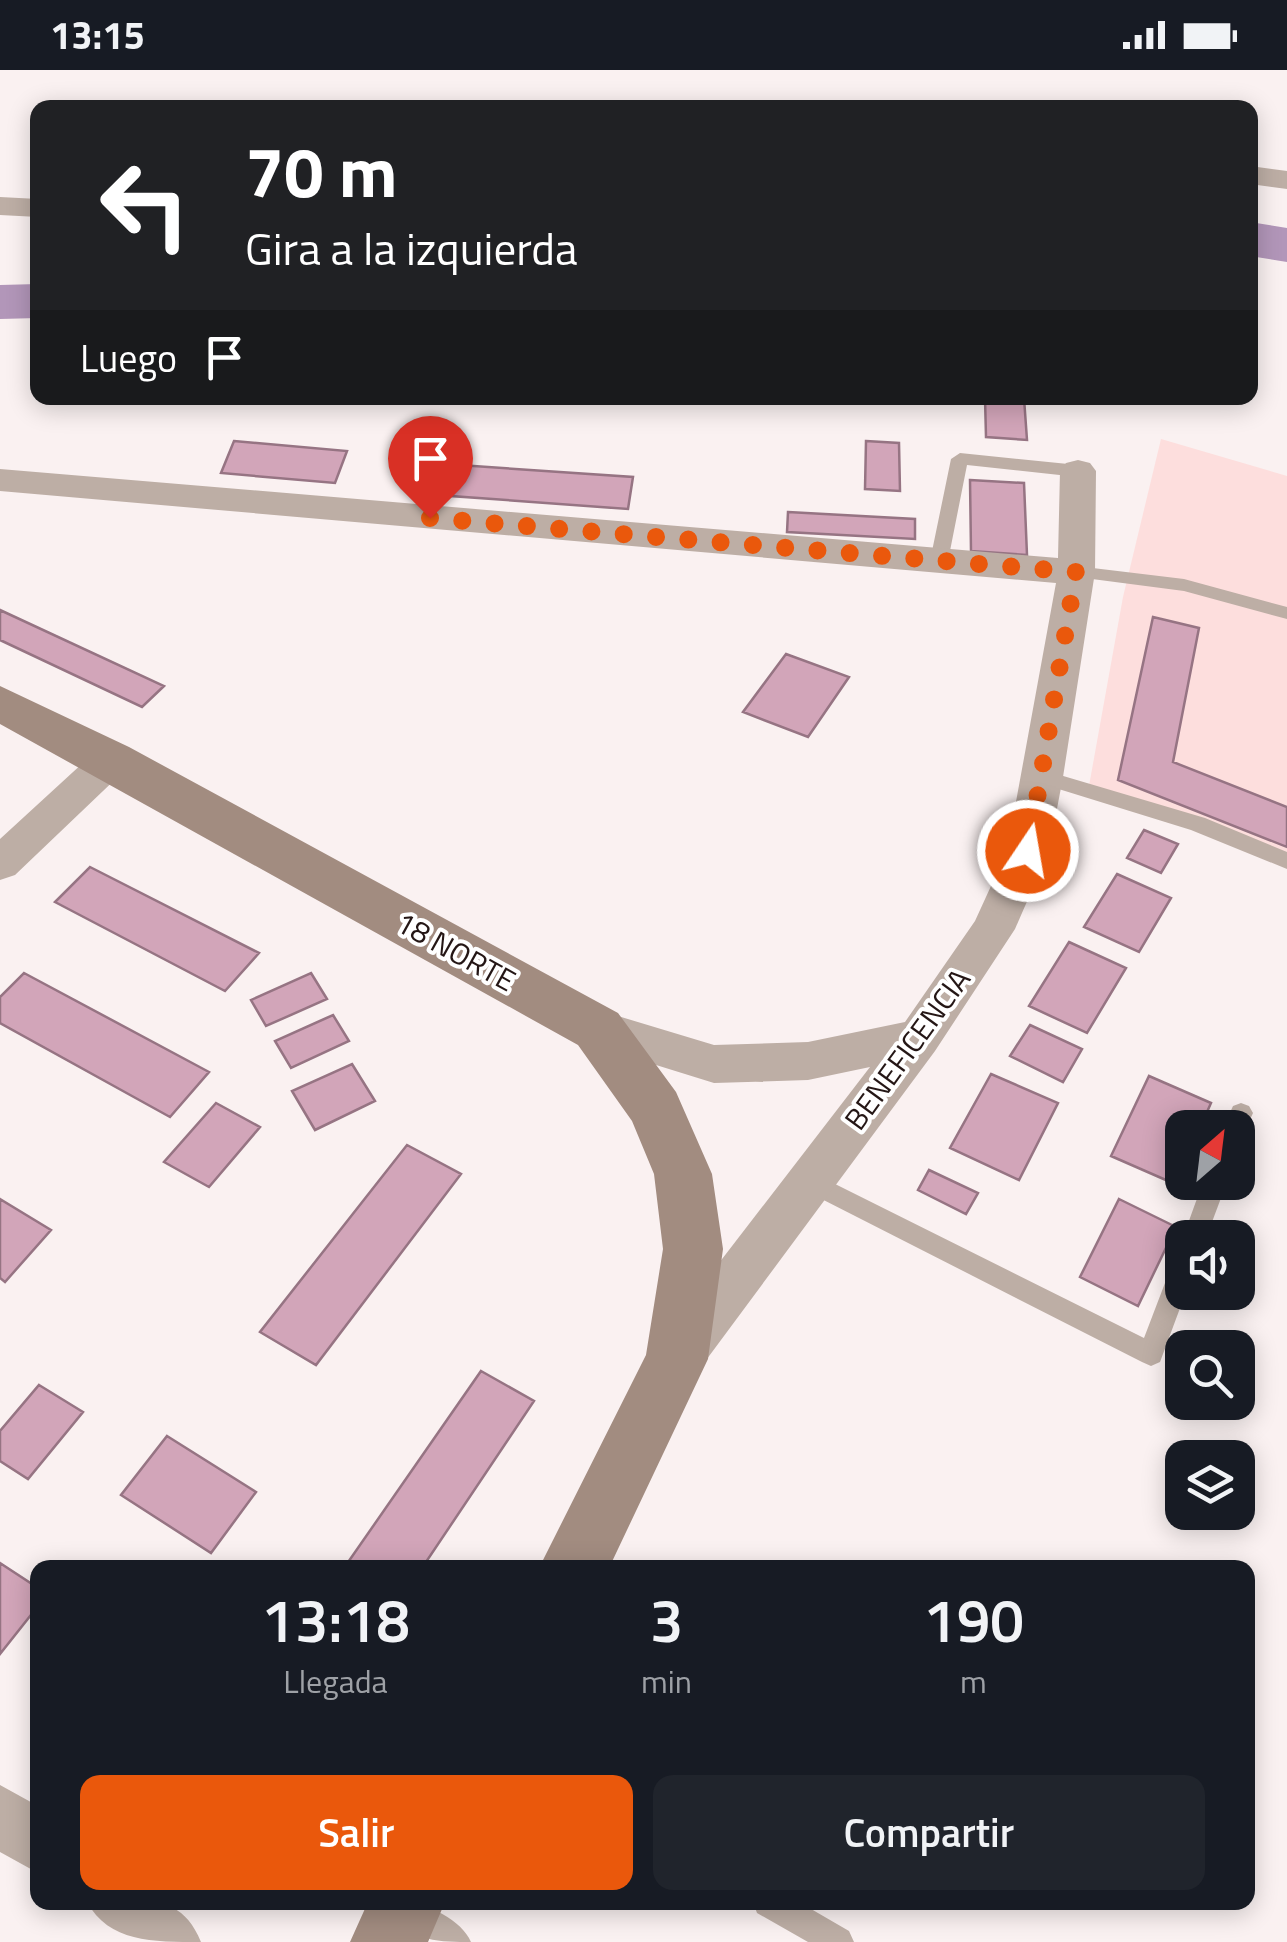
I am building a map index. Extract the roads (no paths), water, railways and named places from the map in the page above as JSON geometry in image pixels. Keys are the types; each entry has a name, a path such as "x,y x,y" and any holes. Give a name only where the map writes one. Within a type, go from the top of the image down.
{"main road":[{"name":"18 NORTE","path":"0,703 111,760 598,1029 656,1109 683,1174 694,1249 677,1360"},
{"name":"BENEFICENCIA","path":"578,1560 677,1360"}],"street":[{"path":"1258,176 1287,180"},
{"path":"0,206 30,208"},
{"name":"BENEFICENCIA","path":"677,1360 918,1038 993,929 1028,851 1043,777 1076,572 1078,470"},
{"path":"0,480 1076,572"},
{"path":"0,864 111,760"},
{"path":"598,1029 714,1064 808,1060 918,1038"},
{"path":"0,1815 30,1837"},
{"path":"128,1910 170,1942"}],"lane":[{"path":"939,561 960,459 1078,470"},
{"path":"1076,572 1184,585 1287,613"},
{"path":"1043,777 1198,824 1287,861"},
{"path":"809,1180 1151,1354 1167,1310"},
{"path":"782,1910 838,1942"}],"waterway":[{"path":"1258,240 1287,245"},
{"path":"0,302 30,301"}]}
